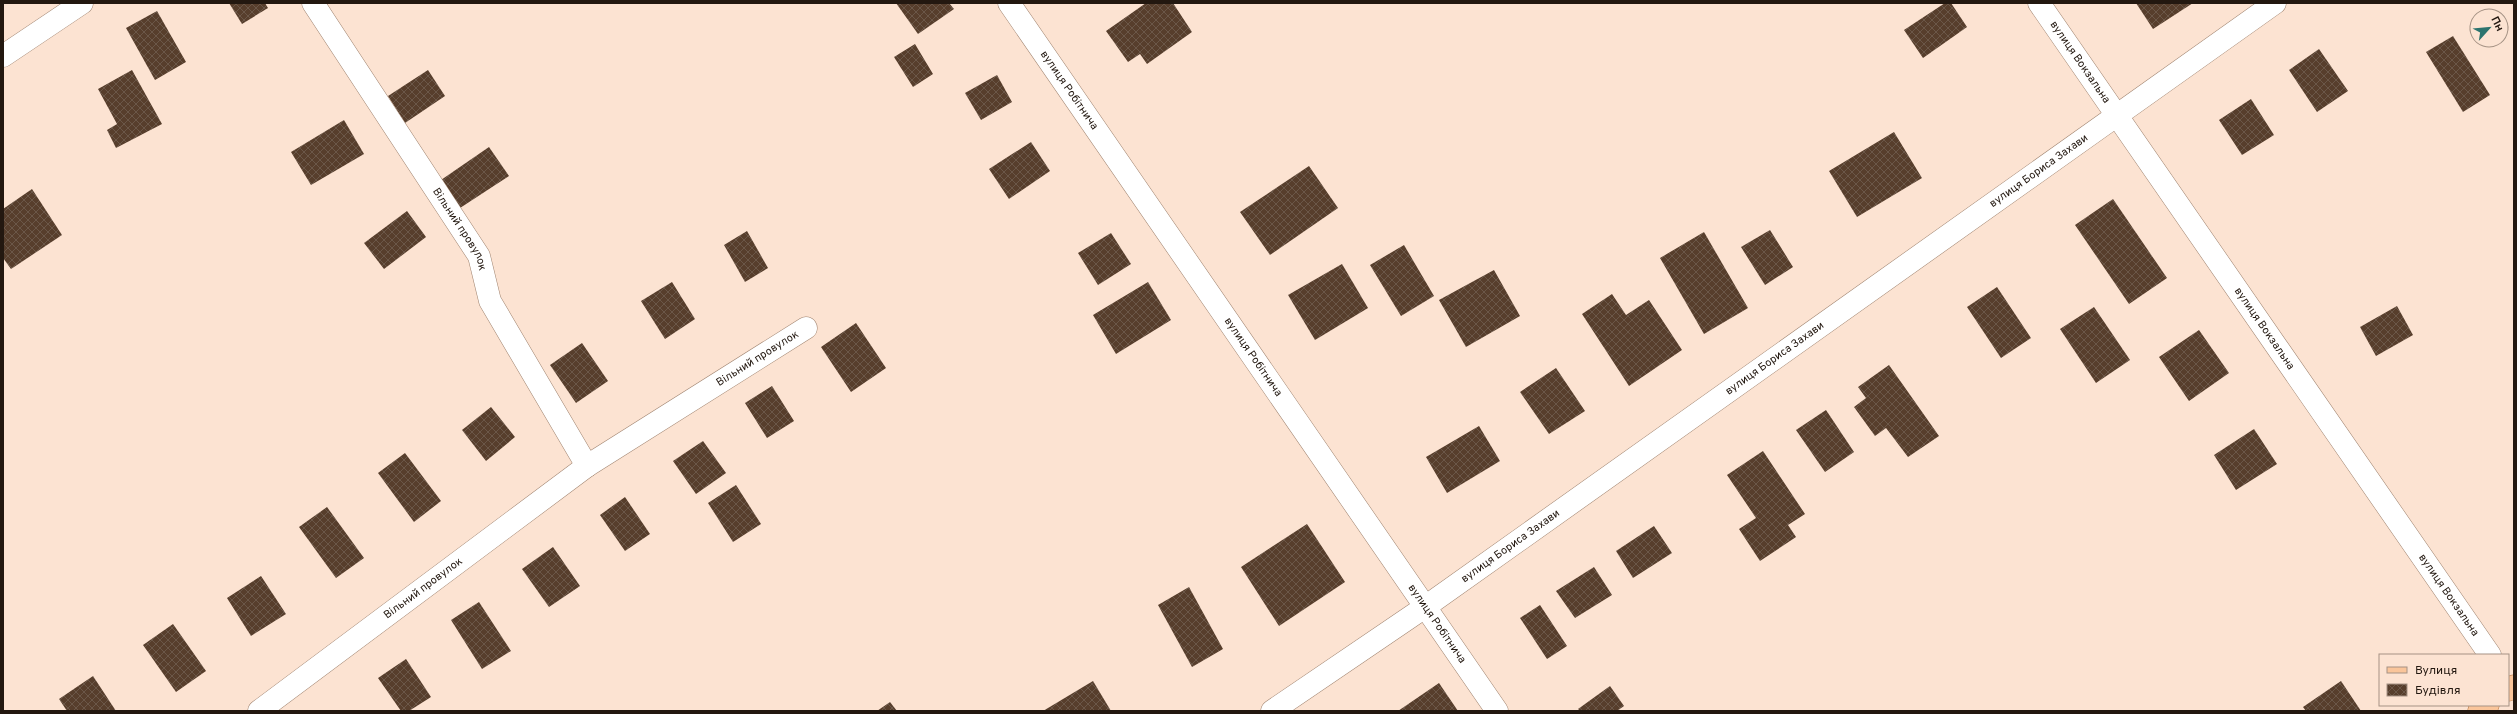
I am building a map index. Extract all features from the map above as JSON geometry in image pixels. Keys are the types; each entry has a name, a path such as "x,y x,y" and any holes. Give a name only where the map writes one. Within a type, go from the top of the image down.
{"street":[{"path":"3,56 82,3"},
{"name":"Вільний провулок","path":"313,3 479,256 490,301 587,466"},
{"name":"вулиця Робітнича","path":"1009,3 1497,711"},
{"name":"вулиця Вокзальна","path":"2039,3 2489,654"},
{"name":"вулиця Бориса Захави","path":"1272,711 1425,607 2275,3"},
{"name":"Вільний провулок","path":"259,711 587,466 806,328"}],"building":[{"path":"229,3 265,3 268,8 242,24"},
{"path":"896,3 949,3 954,9 918,34"},
{"path":"1146,3 1173,3 1192,32 1147,64 1140,54 1128,62 1106,31"},
{"path":"1945,3 1951,3 1967,27 1923,58 1904,30"},
{"path":"2136,3 2193,3 2153,29"},
{"path":"157,11 186,62 155,80 126,28"},
{"path":"2453,36 2490,95 2463,112 2426,52"},
{"path":"915,44 933,74 913,87 894,57"},
{"path":"2319,49 2348,91 2317,112 2289,70"},
{"path":"132,70 162,124 116,148 107,130 117,124 98,89"},
{"path":"428,70 445,96 405,123 388,96"},
{"path":"997,75 1012,102 981,120 965,93"},
{"path":"2251,99 2274,135 2242,155 2219,120"},
{"path":"344,120 364,154 311,185 291,152"},
{"path":"1894,132 1922,178 1857,217 1829,171"},
{"path":"1031,142 1050,171 1009,199 989,169"},
{"path":"489,147 509,176 460,208 441,180"},
{"path":"1309,166 1338,208 1270,255 1240,212"},
{"path":"32,189 62,235 11,269 3,258 3,209"},
{"path":"2113,199 2167,278 2129,304 2075,225"},
{"path":"407,211 426,237 384,269 364,243"},
{"path":"1770,230 1793,267 1765,285 1741,247"},
{"path":"747,231 768,268 745,282 724,245"},
{"path":"1704,232 1748,308 1704,334 1660,258"},
{"path":"1111,233 1131,264 1098,285 1078,253"},
{"path":"1404,245 1434,296 1401,316 1370,265"},
{"path":"1342,264 1368,308 1315,340 1288,295"},
{"path":"1494,270 1520,316 1466,347 1439,300"},
{"path":"672,282 695,319 665,339 641,301"},
{"path":"1148,282 1171,320 1116,354 1093,315"},
{"path":"1997,287 2031,338 2001,358 1967,307"},
{"path":"1612,294 1626,315 1649,300 1682,350 1629,386 1582,314"},
{"path":"2397,306 2413,335 2376,356 2360,327"},
{"path":"2094,307 2130,360 2096,383 2060,329"},
{"path":"856,323 886,368 851,392 821,347"},
{"path":"2199,330 2229,373 2189,401 2159,357"},
{"path":"582,343 608,381 576,403 550,365"},
{"path":"1889,365 1939,436 1908,457 1886,428 1875,436 1854,407 1866,398 1858,387"},
{"path":"1556,368 1585,411 1549,434 1520,392"},
{"path":"772,386 794,421 767,438 745,403"},
{"path":"491,407 515,437 486,461 462,430"},
{"path":"1826,410 1854,452 1825,472 1796,430"},
{"path":"1479,426 1500,461 1447,493 1426,457"},
{"path":"2254,429 2277,464 2236,490 2214,455"},
{"path":"703,441 726,473 696,494 673,461"},
{"path":"1763,451 1805,514 1788,525 1796,537 1760,561 1739,529 1756,518 1727,475"},
{"path":"405,453 441,501 414,522 378,473"},
{"path":"736,485 761,524 733,542 708,503"},
{"path":"625,497 650,534 625,551 600,515"},
{"path":"327,507 364,558 336,578 299,527"},
{"path":"1307,524 1345,582 1279,626 1241,567"},
{"path":"1654,526 1672,553 1633,578 1616,551"},
{"path":"553,547 580,586 549,607 522,569"},
{"path":"1594,567 1612,595 1575,618 1556,591"},
{"path":"261,576 286,614 251,636 227,598"},
{"path":"1189,587 1223,649 1192,667 1158,605"},
{"path":"479,602 511,651 482,669 451,620"},
{"path":"1540,605 1567,646 1547,659 1520,618"},
{"path":"173,624 206,671 176,692 143,645"},
{"path":"406,659 431,697 409,711 401,711 378,678"},
{"path":"93,676 116,711 67,711 59,699"},
{"path":"1093,681 1111,711 1043,711"},
{"path":"2341,681 2361,711 2306,711 2303,707"},
{"path":"1439,683 1458,711 1398,711"},
{"path":"1610,686 1624,706 1617,711 1580,711 1578,709"},
{"path":"890,702 897,711 877,711"}]}
